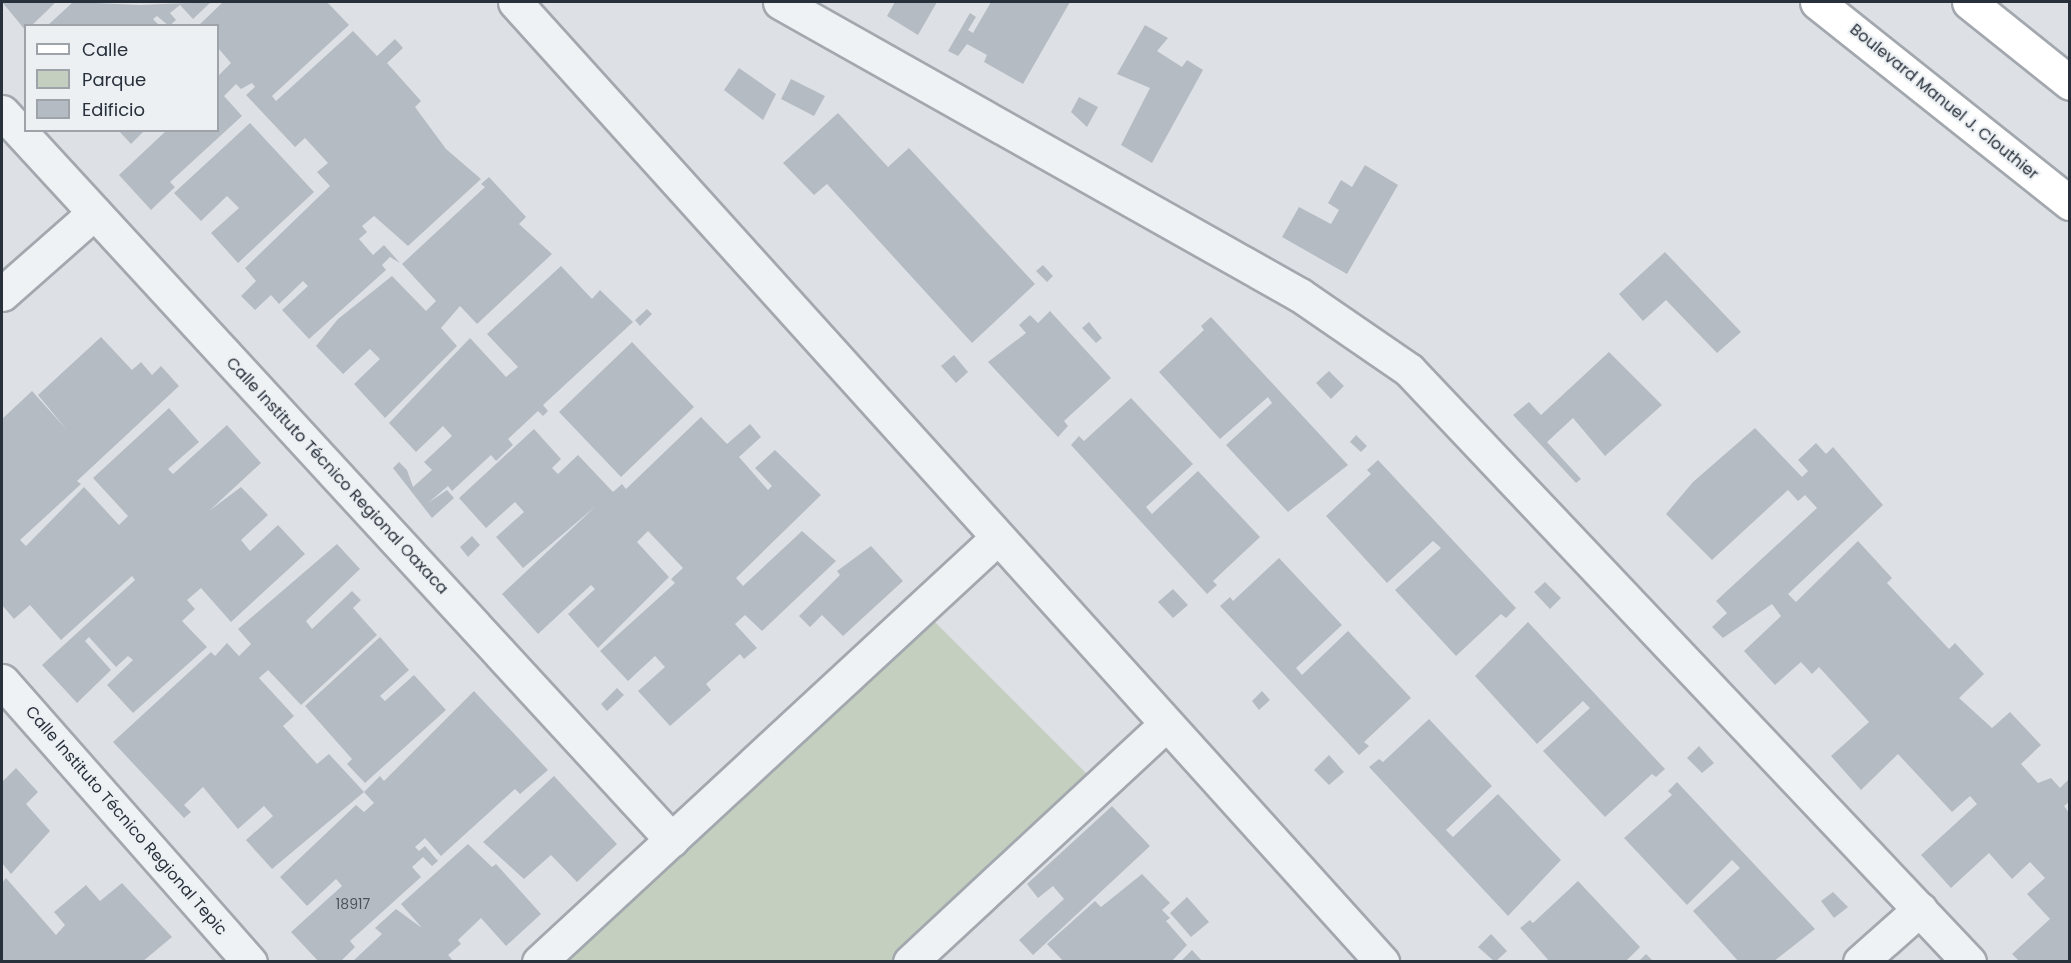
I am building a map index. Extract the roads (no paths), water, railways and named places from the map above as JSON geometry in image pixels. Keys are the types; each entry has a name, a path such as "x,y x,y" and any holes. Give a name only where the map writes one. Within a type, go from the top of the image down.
{"main road":[{"name":"Boulevard Manuel J. Clouthier","path":"1818,2 2070,203"},
{"path":"1969,2 2070,83"}],"street":[{"path":"515,2 1164,726 1382,962"},
{"path":"780,2 1300,295 1400,363 1969,962"},
{"name":"Calle Instituto Técnico Regional Oaxaca","path":"2,112 672,840"},
{"path":"2,294 94,213"},
{"path":"539,962 997,538"},
{"name":"Calle Instituto Técnico Regional Tepic","path":"2,681 250,962"},
{"path":"910,962 1164,726"},
{"path":"1860,962 1920,909"}]}
